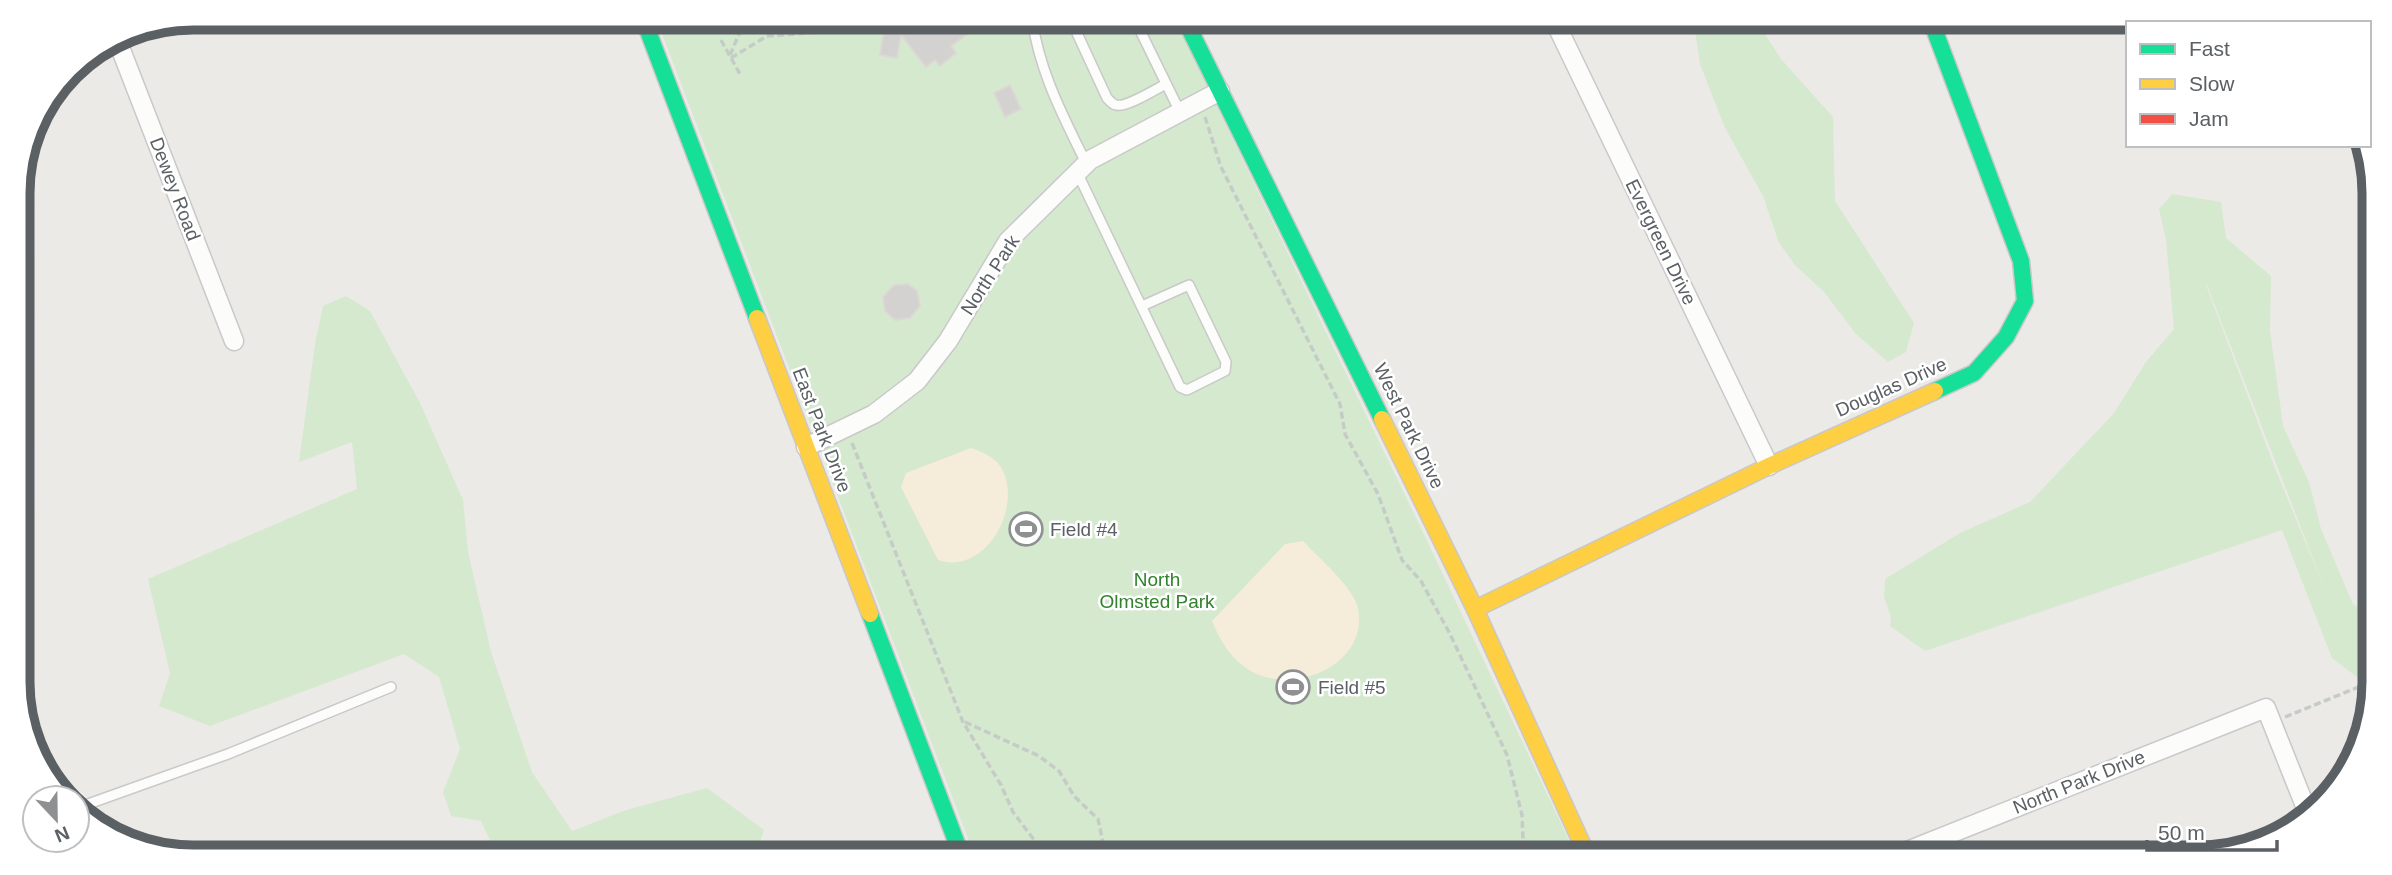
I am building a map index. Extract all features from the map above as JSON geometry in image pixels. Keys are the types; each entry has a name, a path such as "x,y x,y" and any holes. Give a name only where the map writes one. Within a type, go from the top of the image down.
{"street":[{"name":"East Park Drive","path":"648,30 957,845"},
{"name":"West Park Drive","path":"1190,30 1475,609 1583,845"},
{"name":"Evergreen Drive","path":"1559,30 1769,466"},
{"name":"Douglas Drive","path":"1475,609 1769,466 1975,373 2006,337 2025,301 2021,261 1934,30"},
{"name":"Dewey Road","path":"120,47 234,341"},
{"name":"North Park","path":"806,447 874,414 917,381 948,341 1008,241 1082,168 1220,90"},
{"path":"2273,714 2305,805"},
{"name":"North Park Drive","path":"1924,845 2273,714"}],"lane":[{"path":"1033,30 1048,85 1082,168 1142,306 1180,387 1187,390 1224,371 1227,362 1189,285 1142,306"},
{"path":"1076,30 1107,98 1113,104 1120,106 1166,85"},
{"path":"1140,30 1180,112"},
{"path":"91,803 228,754 391,687"}],"path":[{"path":"731,57 741,30"},
{"path":"731,57 767,36 823,30"},
{"path":"721,40 741,76"},
{"path":"1205,117 1221,167 1340,404 1345,434 1378,494 1402,560 1420,580 1450,634 1507,755 1522,815 1521,845"},
{"path":"852,441 963,722 1001,785 1013,812 1038,845"},
{"path":"2273,714 2362,685"},
{"path":"963,722 1038,756 1059,771 1074,796 1098,819 1106,845"}],"green space":[{"name":"North Olmsted Park","path":"661,30 1180,30 1571,845 970,845"},
{"path":"1695,30 1763,30 1781,59 1833,117 1835,201 1914,323 1906,352 1888,362 1856,334 1824,292 1795,265 1779,243 1763,196 1725,128 1700,64"},
{"path":"2172,194 2221,202 2226,238 2271,276 2270,330 2283,426 2309,482 2321,529 2353,604 2362,610 2362,681 2332,658 2282,530 1925,651 1890,626 1891,617 1884,597 1885,579 1960,533 2030,502 2114,413 2146,362 2174,329 2166,240 2159,209","holes":["2206,285 2207,285 2325,590 2273,463"]},
{"path":"346,296 370,311 420,403 463,500 468,552 491,652 532,772 572,831 626,810 707,788 764,830 759,845 492,845 481,821 451,816 443,792 460,749 439,677 404,654 210,726 159,706 170,673 148,579 357,489 352,442 299,462 315,344 323,306"}],"sand":[{"path":"971,448 992,458 1002,469 1007,485 1003,519 996,535 984,549 971,558 955,562 938,560 901,487 906,473"},
{"path":"1303,541 1350,591 1358,608 1358,629 1351,648 1338,662 1320,672 1300,678 1280,679 1260,675 1232,656 1212,621 1285,544"}],"building":[{"path":"891,30 973,30 951,46 956,53 940,66 935,60 926,67 901,35 897,58 880,55 883,36"},
{"path":"1010,85 1021,109 1005,117 994,93"},
{"path":"908,284 917,291 920,306 910,318 895,320 885,311 883,297 894,285"}],"traffic: fast":[{"path":"648,30 757,318"},
{"path":"1190,30 1382,419"},
{"path":"1934,30 2021,261 2025,301 2006,337 1974,373 1935,391"},
{"path":"870,614 957,845"}],"traffic: slow":[{"path":"757,318 870,614"},
{"path":"1475,609 1769,466 1935,391"},
{"path":"1382,419 1475,609 1583,845"}],"place":[{"name":"Field #4","path":"1026,529"},
{"name":"Field #5","path":"1293,687"}]}
